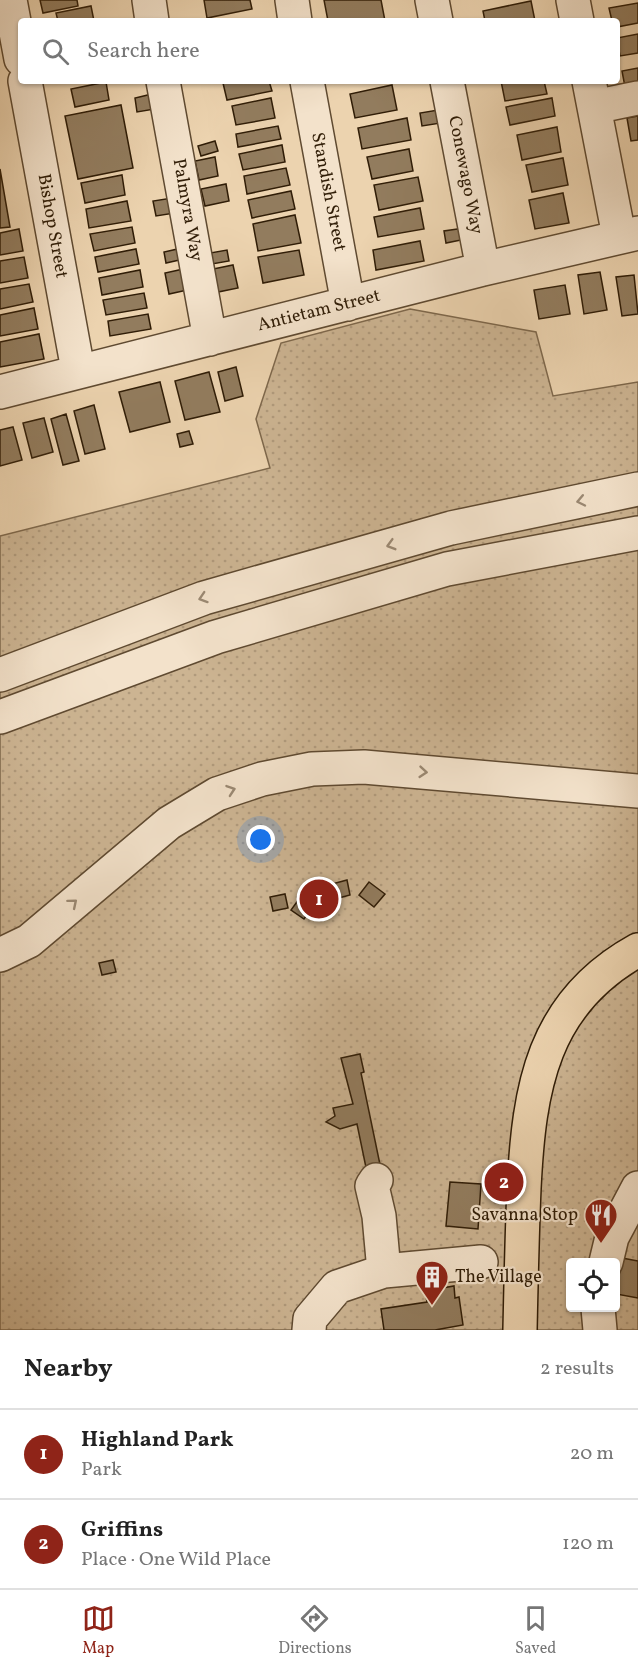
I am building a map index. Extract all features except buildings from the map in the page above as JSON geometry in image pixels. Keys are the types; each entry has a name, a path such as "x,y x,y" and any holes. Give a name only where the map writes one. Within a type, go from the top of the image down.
{"main road":[{"path":"520,1330 526,1158 531,1109 544,1055 560,1022 585,989 615,964 638,950"}],"street":[{"path":"149,0 152,18"},
{"path":"291,0 295,18"},
{"path":"432,0 435,18"},
{"path":"573,0 576,18"},
{"name":"Bishop Street","path":"26,84 78,370"},
{"name":"Palmyra Way","path":"164,84 210,339"},
{"name":"Standish Street","path":"308,84 348,304"},
{"name":"Conewago Way","path":"448,84 483,269"},
{"path":"629,234 591,94 638,98"},
{"name":"Antietam Street","path":"0,392 78,370 629,234"},
{"path":"0,675 204,598 451,528 638,489"},
{"path":"0,717 216,637 447,569 638,533"},
{"path":"0,955 29,941 169,823 218,794 262,779 312,769 364,767 638,790"},
{"path":"376,1180 372,1186 379,1216 384,1271"},
{"path":"607,1258 612,1237 638,1188"},
{"path":"309,1330 310,1320 337,1287 384,1271 481,1262"},
{"path":"598,1312 600,1330"}],"shaded area":[{"path":"410,309 536,332 553,396 638,382 638,1330 0,1330 0,536 270,468 256,419 281,343"}],"place":[{"name":"Highland Park","path":"319,899"},
{"name":"Griffins","path":"504,1182"},
{"name":"Savanna Stop","path":"601,1244"},
{"name":"The Village","path":"432,1306"}]}
